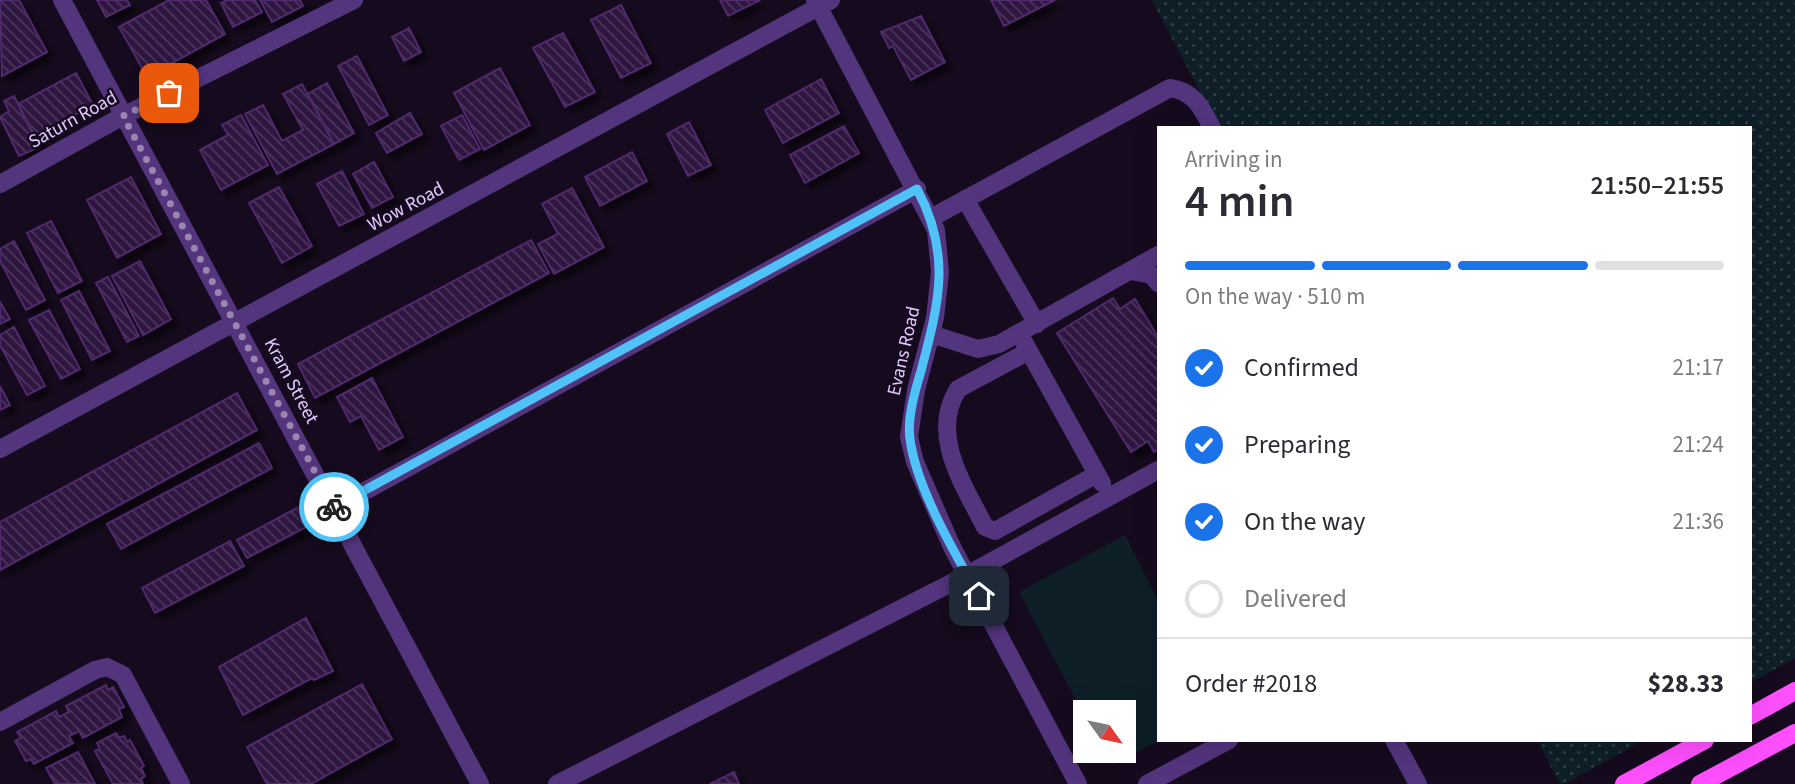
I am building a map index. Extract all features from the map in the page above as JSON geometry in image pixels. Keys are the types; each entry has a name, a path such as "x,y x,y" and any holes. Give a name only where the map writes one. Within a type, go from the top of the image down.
{"main road":[{"path":"1752,715 1795,691"},
{"path":"1700,784 1795,733"},
{"path":"1624,784 1701,742"}],"street":[{"name":"Kram Street","path":"62,0 480,784"},
{"name":"Saturn Road","path":"0,184 123,116 354,0"},
{"name":"Evans Road","path":"822,2 936,230 940,272 931,334 916,390 909,437 915,462 967,575 1078,784"},
{"name":"Wow Road","path":"0,449 822,2"},
{"path":"931,218 1170,89 1182,90 1194,98 1211,126"},
{"path":"334,508 917,189"},
{"path":"965,199 1037,324"},
{"path":"931,334 978,349 1037,324 1157,256"},
{"path":"1131,271 1152,275 1157,282"},
{"path":"1019,333 1109,496"},
{"path":"1029,351 958,389 952,398 947,419 952,462 985,527 995,531 1097,474"},
{"path":"557,784 583,778 967,575 1157,471"},
{"path":"0,722 95,670 107,667 123,675 181,784"},
{"path":"1147,784 1224,742"},
{"path":"1395,742 1418,784"}],"shaded area":[{"path":"1152,0 1795,0 1795,658 1752,682 1752,126 1218,126"},
{"path":"1125,535 1157,598 1157,742 1136,753 1136,700 1076,700 1019,592"},
{"path":"1538,742 1640,742 1564,784 1560,784"}],"building":[{"path":"0,0 19,0 47,52 2,76"},
{"path":"97,0 127,0 130,5 106,17"},
{"path":"169,0 206,0 225,34 147,77 119,27"},
{"path":"227,0 255,0 262,12 233,27 221,3"},
{"path":"260,0 300,0 303,6 272,22"},
{"path":"720,0 760,0 728,16"},
{"path":"991,0 1055,0 1004,26"},
{"path":"621,5 651,63 621,78 591,20"},
{"path":"921,16 945,62 911,80 893,46 889,48 881,32"},
{"path":"409,28 421,52 404,61 392,37"},
{"path":"563,33 595,92 565,107 533,48"},
{"path":"357,56 388,115 369,125 338,66"},
{"path":"500,68 530,125 484,150 454,93"},
{"path":"76,73 93,105 35,136 18,104"},
{"path":"821,79 839,113 783,143 765,110"},
{"path":"327,83 354,133 334,144 308,94"},
{"path":"302,84 334,144 277,174 245,114 263,105 282,141 303,130 283,94"},
{"path":"14,96 39,147 19,156 0,117 9,111 4,101"},
{"path":"410,113 422,134 387,153 376,133"},
{"path":"241,115 268,165 221,190 200,150 228,135 222,125"},
{"path":"462,115 480,149 459,160 441,126"},
{"path":"689,122 711,165 688,176 667,134"},
{"path":"844,126 859,153 805,183 790,155"},
{"path":"632,152 647,181 600,206 585,177"},
{"path":"374,162 393,197 372,208 353,174"},
{"path":"342,171 364,214 339,226 317,184"},
{"path":"131,177 161,234 117,258 87,200"},
{"path":"279,187 312,246 282,263 249,203"},
{"path":"572,188 604,247 554,274 538,244 558,234 542,204"},
{"path":"51,221 82,281 58,293 27,233"},
{"path":"531,240 549,273 315,398 298,364"},
{"path":"14,241 45,300 26,310 0,261 0,249"},
{"path":"140,261 171,319 143,335 112,276"},
{"path":"108,277 139,336 127,342 96,283"},
{"path":"79,291 110,351 92,360 61,300"},
{"path":"1113,298 1120,309 1135,299 1157,335 1157,450 1154,452 1148,441 1131,452 1057,333"},
{"path":"0,302 10,319 0,324"},
{"path":"49,310 80,369 61,379 29,320"},
{"path":"14,327 45,386 27,395 0,345 0,335"},
{"path":"372,378 403,437 379,450 361,416 350,422 337,397"},
{"path":"0,386 10,405 0,410"},
{"path":"237,393 257,430 0,570 0,522"},
{"path":"259,443 272,468 121,549 107,524"},
{"path":"297,508 306,527 247,558 237,540"},
{"path":"230,541 244,566 155,613 142,588"},
{"path":"306,618 333,671 314,680 312,678 243,715 219,667"},
{"path":"362,684 392,739 311,784 267,784 247,747"},
{"path":"106,685 108,690 113,687 124,707 119,709 122,717 83,738 79,731 69,736 73,743 34,764 31,759 26,761 15,741 21,738 17,732 56,711 59,717 69,712 66,706"},
{"path":"116,733 119,738 124,736 127,742 130,740 144,766 141,768 145,776 141,779 143,784 113,784 95,751 100,749 97,743"},
{"path":"78,752 95,784 55,784 46,768"},
{"path":"734,772 739,784 710,784"}],"way so far":[{"path":"169,93 123,116 334,507"}],"route":[{"path":"334,507 917,189 936,230 940,272 935,318 916,390 909,437 915,462 952,547 979,596"}]}
